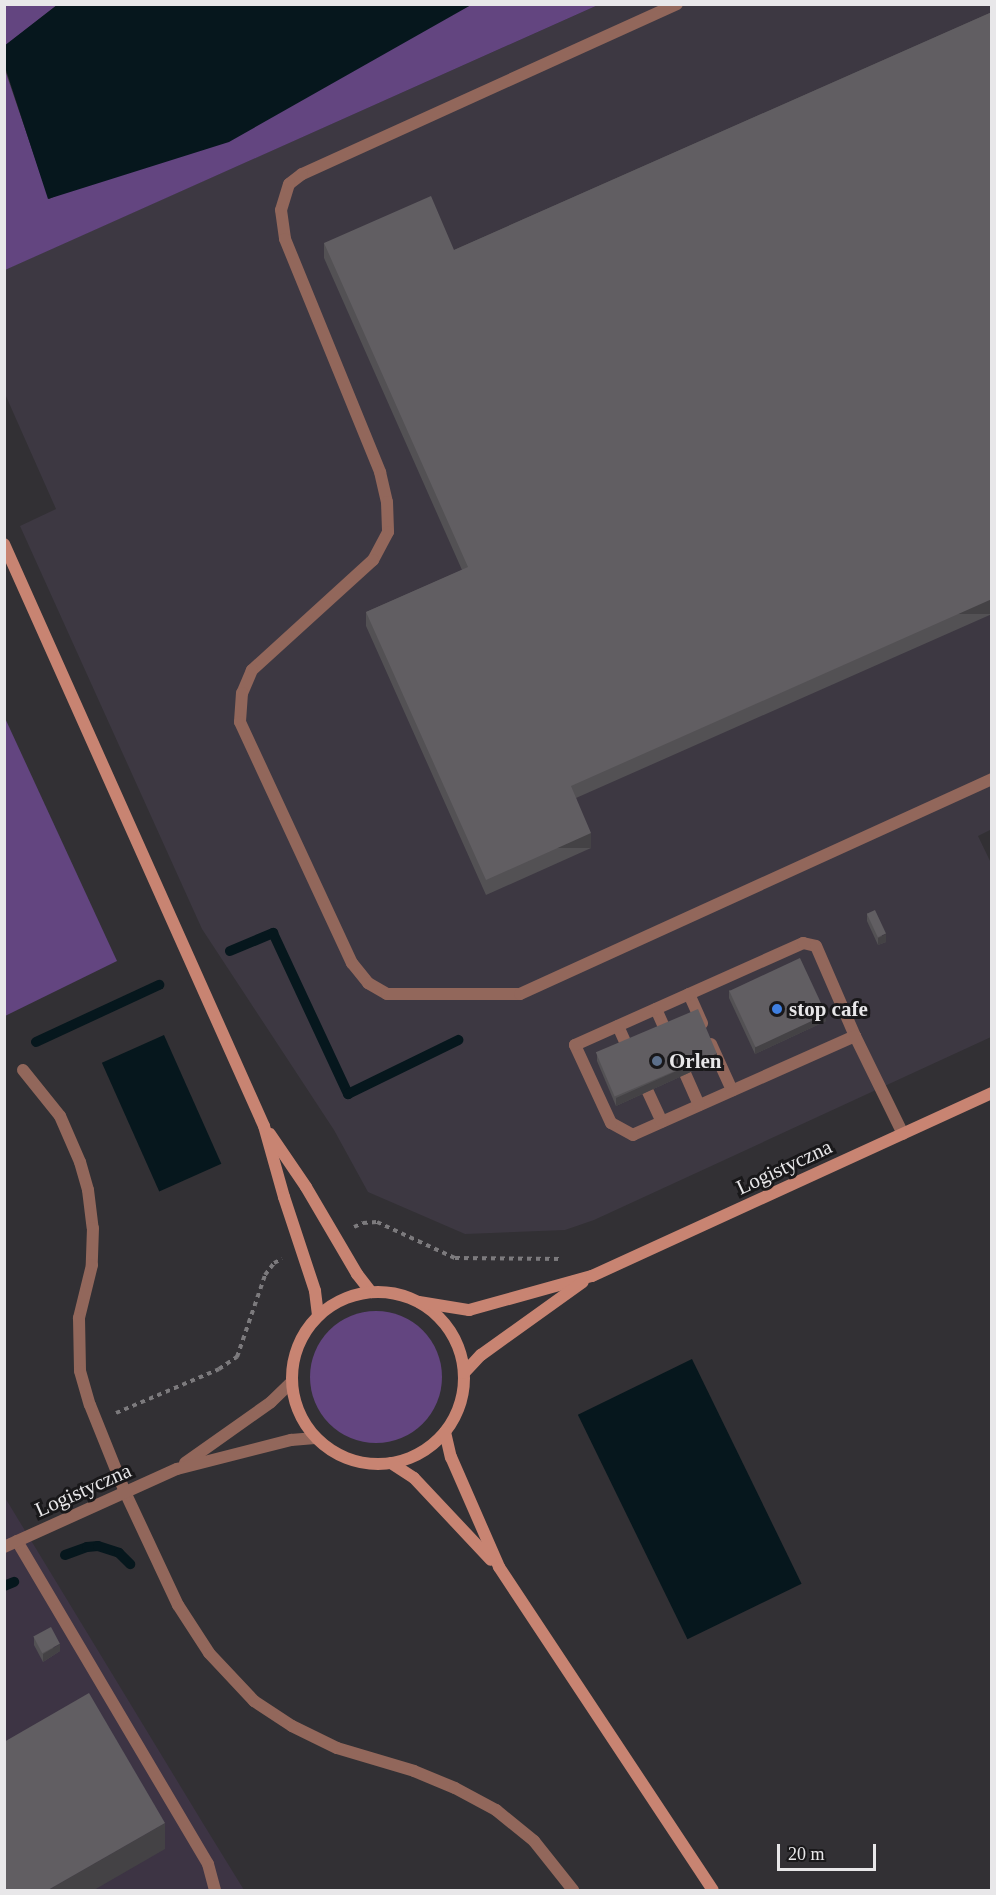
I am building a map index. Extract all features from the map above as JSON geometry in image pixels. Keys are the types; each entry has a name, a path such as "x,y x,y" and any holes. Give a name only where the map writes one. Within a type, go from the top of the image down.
{"main road":[{"path":"4,544 264,1126 284,1197 315,1291 318,1316"},
{"name":"Logistyczna","path":"419,1302 469,1310 592,1276 992,1093"},
{"path":"264,1126 306,1187 357,1274 371,1292"},
{"name":"Logistyczna","path":"464,1373 481,1355 592,1276"},
{"path":"371,1292 396,1293 419,1302 442,1320 457,1344 464,1373 460,1404 445,1432 421,1453 391,1463 363,1463 337,1454 315,1438 303,1422 295,1403 291,1383 297,1347 318,1316 333,1303 351,1295 371,1292"},
{"path":"445,1432 450,1457 498,1567"},
{"path":"391,1463 414,1478 498,1567 713,1890"}],"street":[{"path":"677,4 302,174 289,184 281,210 285,239 380,472 387,502 388,532 373,560 252,669 242,693 240,722 352,963 368,983 387,994 520,994 992,779"},
{"path":"855,1036 633,1135 611,1123 595,1093 575,1045 803,943 816,946 855,1036 903,1134"},
{"path":"689,994 732,1090"},
{"path":"656,1009 699,1105"},
{"path":"618,1026 662,1122"},
{"path":"23,1070 60,1116 77,1154 88,1190 93,1228 92,1265 79,1318 80,1371 101,1438 178,1605 209,1653 254,1701 292,1726 337,1748 414,1771 455,1788 496,1810 534,1841 573,1890"},
{"name":"Logistyczna","path":"177,1469 271,1402 291,1383"},
{"name":"Logistyczna","path":"4,1547 177,1469 291,1440 315,1438"},
{"path":"17,1541 208,1864 215,1890"}],"shaded area":[{"path":"5,5 57,5 5,46"},
{"path":"57,5 471,5 229,142 48,199 5,67 4,46"},
{"path":"471,5 598,5 5,270 4,67 49,199"},
{"path":"598,5 991,5 992,829 978,836 991,863 991,1037 594,1220 565,1230 465,1234 368,1192 334,1130 202,929 20,526 56,509 5,394 4,270"},
{"path":"4,716 117,961 5,1016 4,1016"},
{"path":"164,1035 221,1164 159,1191 102,1063"},
{"path":"376,1311 401,1316 423,1330 437,1352 442,1377 437,1402 423,1424 401,1438 376,1443 351,1438 329,1424 315,1402 310,1377 315,1352 329,1330 351,1316"},
{"path":"692,1359 802,1584 687,1639 578,1415"},
{"path":"4,1496 204,1825 244,1890 5,1890"}],"building":[{"path":"992,12 992,599 571,786 591,833 486,880 366,612 468,567 324,243 431,196 454,250"},
{"path":"875,910 886,934 878,937 867,914"},
{"name":"stop cafe","path":"800,958 826,1014 756,1047 729,991"},
{"name":"Orlen","path":"698,1009 717,1053 615,1097 596,1052"},
{"path":"51,1627 60,1644 42,1653 33,1636"},
{"path":"89,1693 165,1823 48,1890 4,1890 4,1742"}],"waterway":[{"path":"230,951 273,933 348,1094 458,1040"},
{"path":"36,1042 159,985"},
{"path":"65,1555 87,1547 98,1546 119,1553 130,1564"},
{"path":"4,1586 14,1582"}],"place":[{"name":"stop cafe","path":"777,1009"},
{"name":"Orlen","path":"657,1061"}]}
